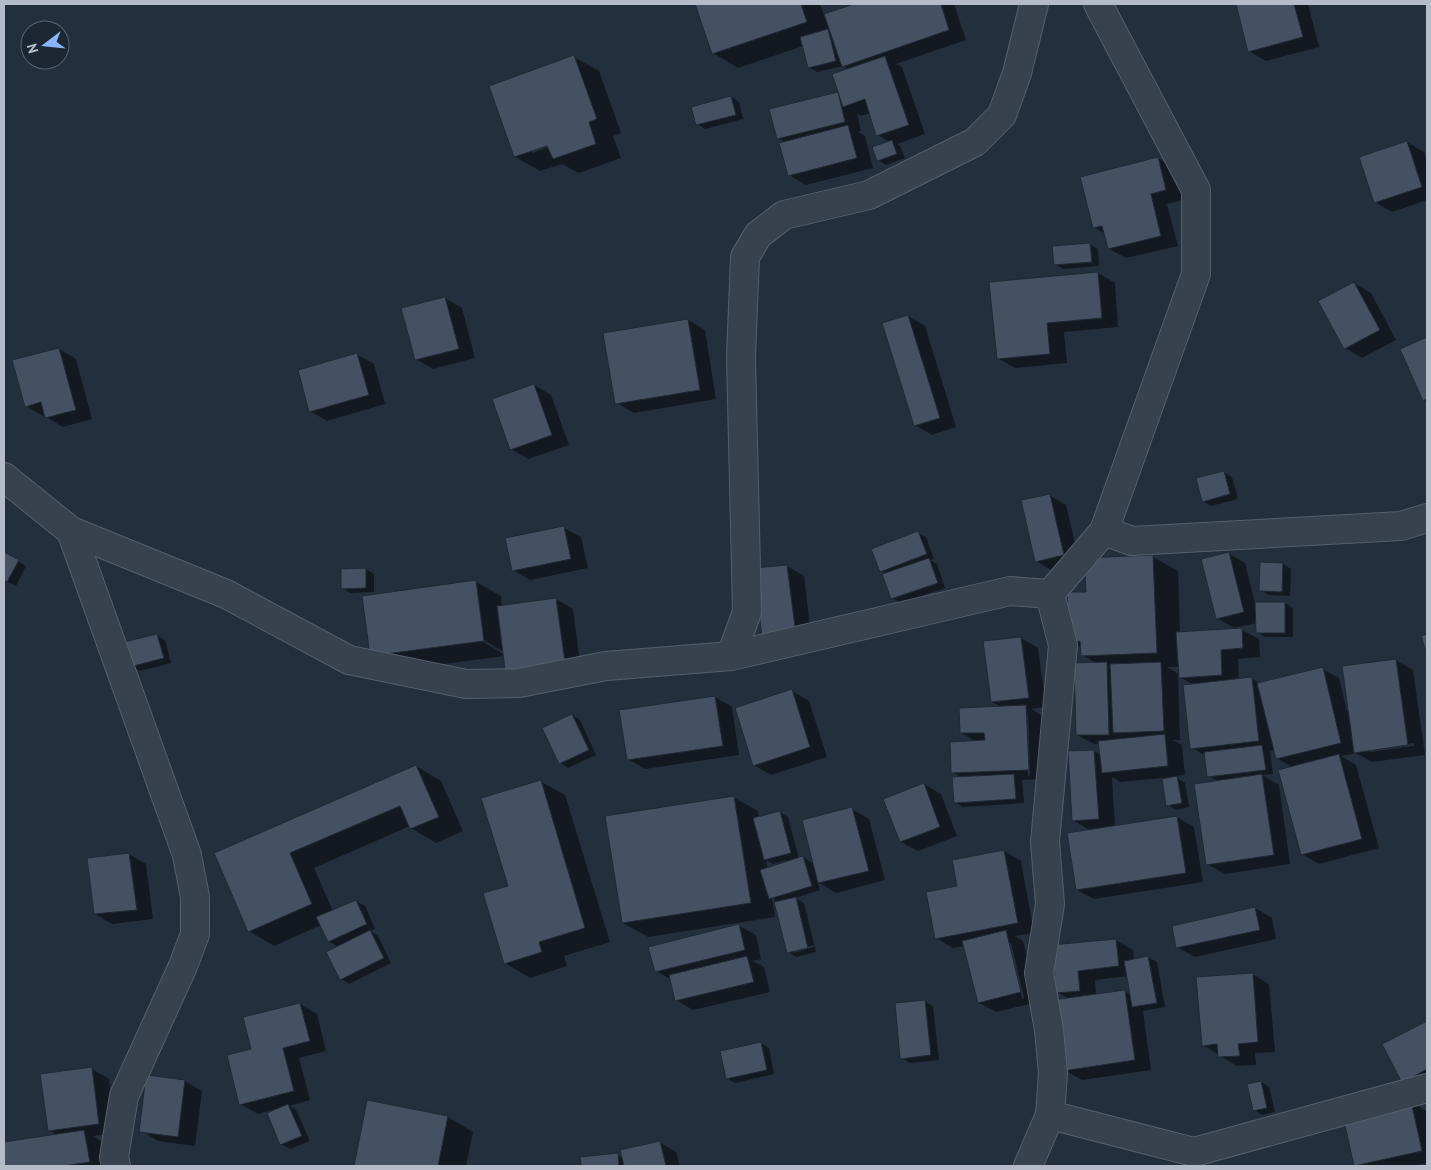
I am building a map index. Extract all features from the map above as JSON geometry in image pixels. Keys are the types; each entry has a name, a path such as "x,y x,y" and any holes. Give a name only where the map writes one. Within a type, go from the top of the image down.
{"street":[{"path":"731,656 747,612 741,357 745,257 758,235 784,215 869,195 975,142 1002,115 1017,73 1034,4"},
{"path":"1050,594 1104,531 1196,274 1196,190 1098,4"},
{"path":"4,477 72,530 226,594 349,660 466,684 519,683 606,666 731,656 1010,590 1050,594"},
{"path":"1104,531 1132,541 1401,526 1427,518"},
{"path":"72,530 187,855 195,897 195,934 183,966 124,1096 114,1157 116,1166"},
{"path":"1028,1166 1050,1115 1053,1073 1039,973 1050,904 1045,842 1063,645 1050,594"},
{"path":"1050,1115 1194,1152 1427,1088"}],"building":[{"path":"695,4 801,4 807,22 712,54"},
{"path":"854,4 941,4 949,30 842,67 824,14"},
{"path":"1236,4 1294,4 1303,37 1248,52"},
{"path":"828,29 836,61 808,68 800,37"},
{"path":"574,55 597,119 589,122 596,144 553,159 547,146 514,157 489,86"},
{"path":"885,56 909,125 876,136 865,99 843,107 832,74"},
{"path":"838,92 845,122 777,139 769,109"},
{"path":"731,96 736,115 696,125 691,107"},
{"path":"848,125 857,158 788,176 779,143"},
{"path":"892,140 897,154 877,161 872,147"},
{"path":"1407,141 1422,187 1374,203 1359,157"},
{"path":"1158,157 1166,190 1151,194 1161,236 1108,249 1102,226 1093,228 1080,177"},
{"path":"1090,243 1092,262 1054,265 1052,246"},
{"path":"1098,272 1102,318 1047,323 1050,354 997,359 989,282"},
{"path":"1354,282 1380,330 1344,349 1318,301"},
{"path":"445,297 459,349 415,360 401,308"},
{"path":"908,315 940,418 914,426 882,323"},
{"path":"688,319 700,390 615,404 603,333"},
{"path":"1427,337 1427,399 1423,401 1400,349"},
{"path":"59,348 76,410 45,418 41,402 25,407 12,360"},
{"path":"357,353 369,395 309,412 298,370"},
{"path":"534,384 552,435 510,450 492,399"},
{"path":"1224,471 1230,494 1202,502 1196,478"},
{"path":"1050,494 1064,555 1035,562 1021,500"},
{"path":"564,526 571,559 512,571 505,538"},
{"path":"918,531 927,554 880,572 871,549"},
{"path":"4,552 19,560 7,582 4,580"},
{"path":"1229,552 1244,612 1216,619 1201,559"},
{"path":"1153,555 1157,653 1081,656 1080,641 1069,642 1067,592 1086,592 1084,558"},
{"path":"929,558 938,583 891,599 882,574"},
{"path":"1260,562 1283,563 1282,592 1259,591"},
{"path":"787,565 796,634 762,638 754,568"},
{"path":"366,568 366,588 341,589 341,569"},
{"path":"476,580 484,641 370,656 362,596"},
{"path":"556,598 566,669 506,677 497,606"},
{"path":"1255,602 1285,602 1285,633 1256,633"},
{"path":"1242,628 1243,648 1221,650 1222,675 1179,678 1176,632"},
{"path":"157,634 164,658 130,667 124,642"},
{"path":"1427,634 1427,655 1421,636"},
{"path":"1021,637 1029,698 991,702 983,641"},
{"path":"1396,659 1408,745 1354,753 1342,666"},
{"path":"1107,662 1109,735 1076,735 1074,663"},
{"path":"1161,662 1164,731 1113,733 1110,664"},
{"path":"1323,667 1341,743 1276,759 1257,683"},
{"path":"1252,677 1259,741 1190,749 1183,685"},
{"path":"792,689 810,747 753,766 735,708"},
{"path":"715,696 723,746 627,760 619,710"},
{"path":"1026,705 1029,770 951,773 950,742 985,740 984,733 960,733 959,708"},
{"path":"572,714 589,750 559,764 542,728"},
{"path":"1165,734 1168,766 1102,773 1098,741"},
{"path":"1262,745 1266,770 1207,777 1204,752"},
{"path":"1094,750 1099,819 1072,821 1068,751"},
{"path":"1339,754 1362,839 1301,855 1278,770"},
{"path":"416,765 439,817 410,829 400,806 290,853 312,904 248,932 214,853"},
{"path":"1014,774 1016,799 954,803 952,777"},
{"path":"1262,774 1274,855 1206,865 1194,784"},
{"path":"1177,776 1182,803 1166,806 1162,779"},
{"path":"541,780 585,928 539,942 542,952 504,964 483,893 508,886 481,798"},
{"path":"924,783 940,827 900,842 883,799"},
{"path":"734,796 751,903 622,923 605,816"},
{"path":"852,807 869,871 818,883 802,820"},
{"path":"780,811 791,853 764,860 753,818"},
{"path":"1177,816 1186,873 1076,890 1067,833"},
{"path":"1004,850 1018,923 935,939 926,892 957,886 952,860"},
{"path":"129,853 137,910 94,914 87,858"},
{"path":"803,856 812,886 769,899 760,870"},
{"path":"796,897 808,948 787,953 774,902"},
{"path":"356,900 367,924 328,942 316,917"},
{"path":"1255,907 1260,930 1176,948 1172,926"},
{"path":"739,924 745,950 655,972 648,947"},
{"path":"370,930 384,958 340,980 326,952"},
{"path":"1006,930 1021,992 978,1003 962,941"},
{"path":"1116,939 1119,966 1078,971 1080,991 1056,993 1051,945"},
{"path":"747,956 754,982 675,1001 669,975"},
{"path":"1148,956 1157,1003 1132,1007 1124,961"},
{"path":"1253,973 1258,1042 1238,1044 1240,1056 1218,1057 1217,1044 1202,1046 1196,977"},
{"path":"1125,990 1135,1060 1063,1071 1053,1000"},
{"path":"925,1000 931,1055 900,1059 895,1003"},
{"path":"300,1003 310,1041 283,1048 294,1091 239,1105 227,1055 251,1049 243,1017"},
{"path":"1427,1021 1427,1069 1402,1083 1382,1044"},
{"path":"761,1042 767,1070 726,1079 720,1051"},
{"path":"92,1067 99,1124 48,1131 40,1074"},
{"path":"146,1075 185,1080 178,1137 139,1132"},
{"path":"1261,1081 1267,1108 1253,1111 1247,1084"},
{"path":"367,1100 448,1116 438,1166 354,1166"},
{"path":"1411,1101 1422,1151 1354,1166 1343,1116"},
{"path":"288,1104 302,1136 280,1145 267,1113"},
{"path":"84,1130 90,1162 63,1166 4,1166 4,1142"},
{"path":"660,1141 666,1166 624,1166 620,1150"},
{"path":"618,1153 619,1166 581,1166 580,1157"}]}
